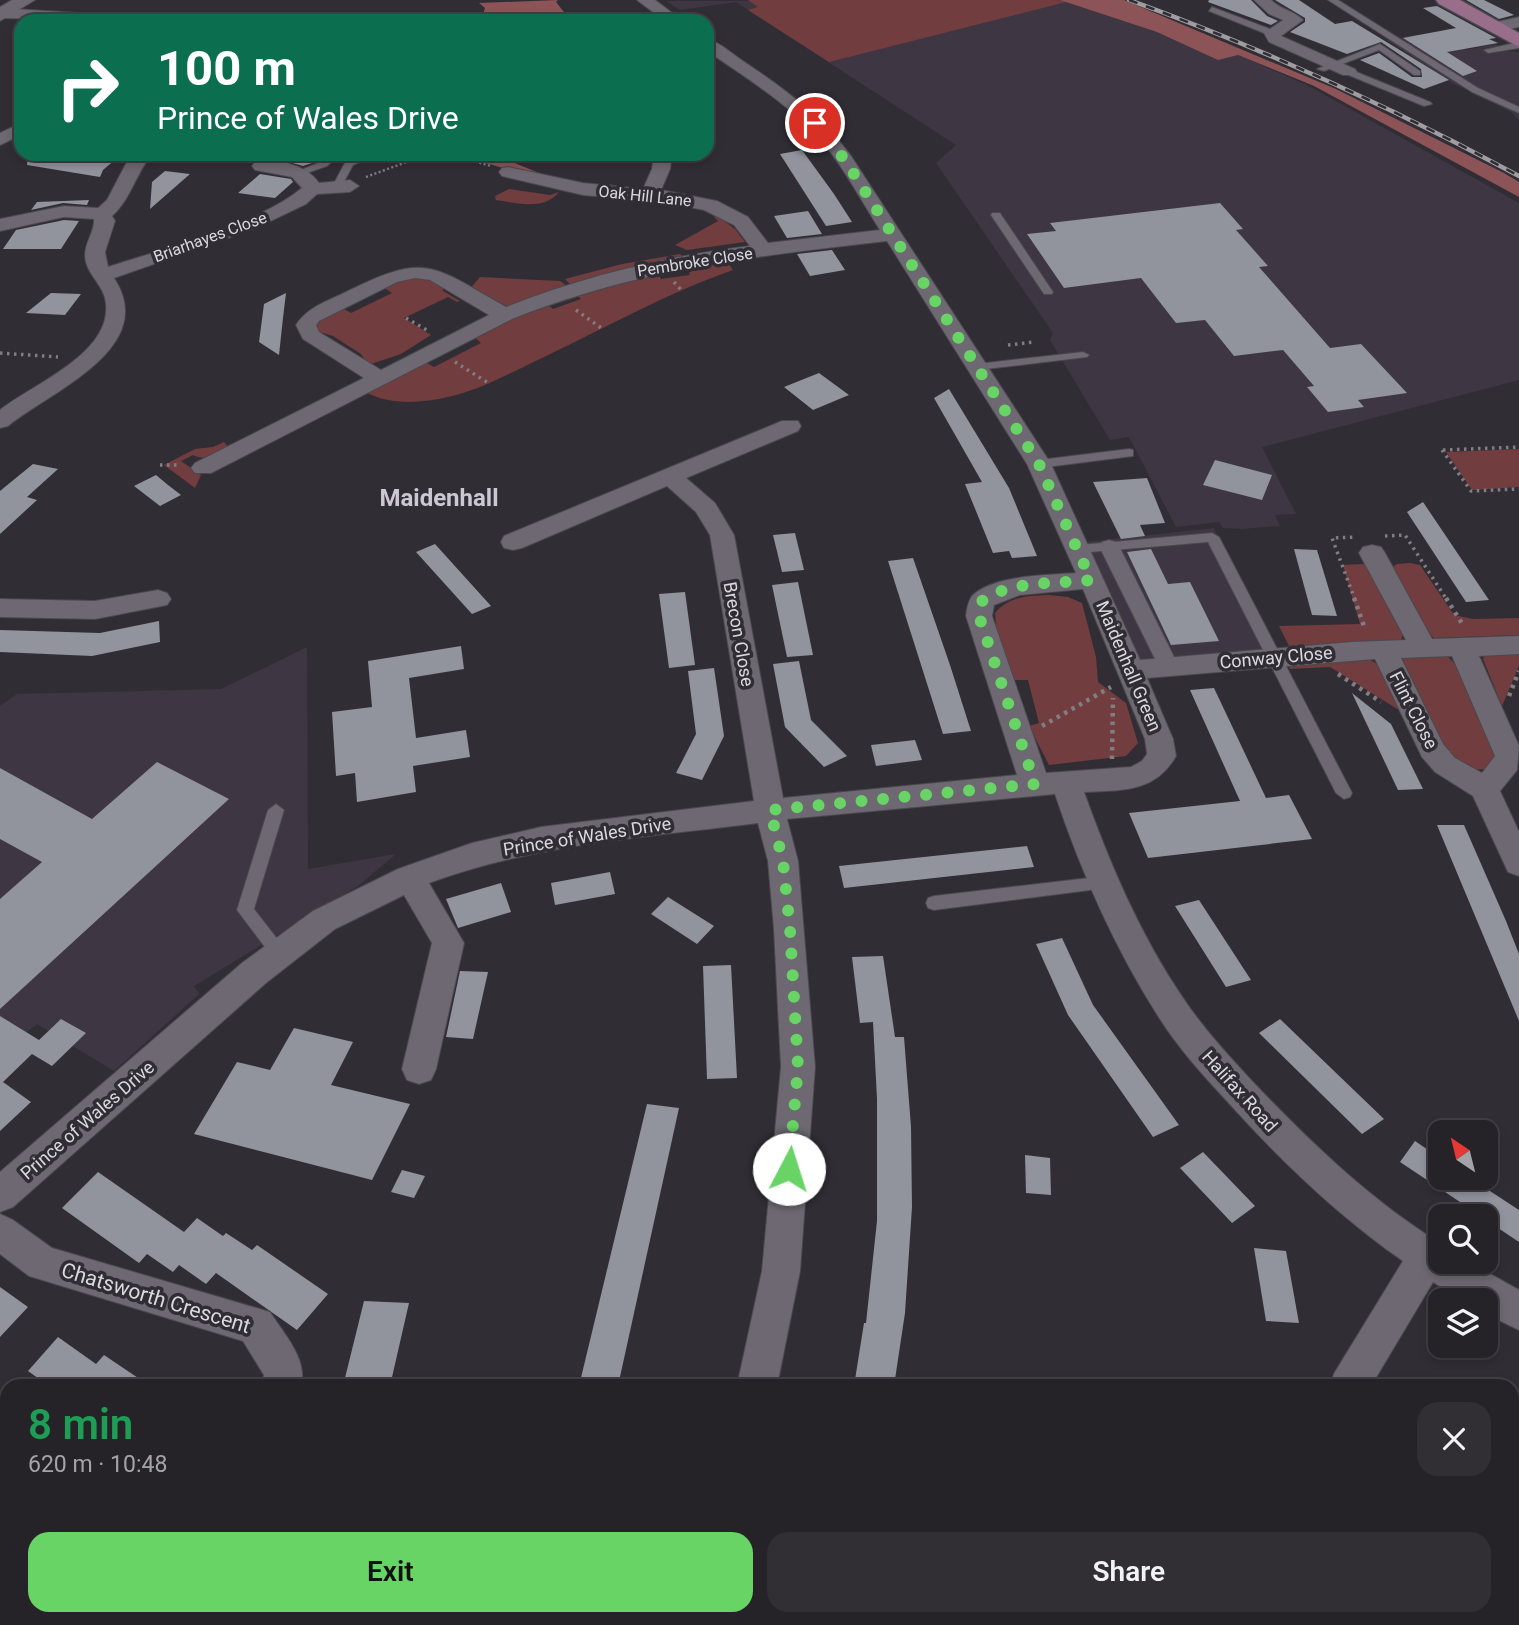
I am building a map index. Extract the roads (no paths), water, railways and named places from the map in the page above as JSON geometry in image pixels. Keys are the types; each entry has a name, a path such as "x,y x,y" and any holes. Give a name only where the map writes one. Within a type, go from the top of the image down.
{"main road":[{"path":"1446,0 1519,43"}],"street":[{"path":"1,14 26,0"},
{"path":"645,0 665,14"},
{"path":"1262,0 1271,9 1295,20 1272,33 1275,39 1327,67 1349,72"},
{"path":"1494,27 1519,22"},
{"path":"714,49 815,123 838,149 1039,464 1091,580"},
{"path":"102,215 114,203 136,161"},
{"path":"650,195 662,161"},
{"path":"261,166 298,173 311,183 312,189"},
{"name":"Oak Hill Lane","path":"509,172 583,190 687,199 729,213 746,226 764,251"},
{"name":"Briarhayes Close","path":"102,276 272,214 301,199 312,189 344,186"},
{"path":"0,225 76,212 102,215"},
{"path":"0,421 84,363 109,338 117,316 115,296 102,276 95,258 105,220 102,215"},
{"name":"Pembroke Close","path":"203,468 379,378 556,294 643,270 892,235"},
{"path":"379,378 310,335 306,327 311,317 390,278 415,272 435,275 505,316"},
{"path":"513,542 790,426"},
{"name":"Brecon Close","path":"670,476 706,508 722,535 770,810 783,861 790,929 798,1067 781,1271 758,1379"},
{"path":"1109,546 1170,667"},
{"path":"1372,553 1424,648"},
{"name":"Maidenhall Green","path":"1091,580 1129,670 1159,739 1162,756 1152,769 1136,777 1051,784 1019,739 979,616 982,601 992,593 1010,588 1091,580"},
{"path":"0,608 98,597 158,599"},
{"name":"Conway Close","path":"1129,670 1384,650 1519,645"},
{"path":"1462,648 1509,756 1503,770 1484,789 1519,864"},
{"name":"Flint Close","path":"1384,650 1432,750 1445,765 1484,789"},
{"name":"Prince of Wales Drive","path":"0,1195 254,973 324,920 409,878 472,855 541,839 770,810 1051,784"},
{"name":"Halifax Road","path":"1051,784 1080,823 1138,955 1172,1010 1207,1055 1271,1128 1371,1214 1427,1256 1519,1311"},
{"path":"409,878 448,943 419,1069"},
{"name":"Chatsworth Crescent","path":"0,1232 42,1263 256,1326 285,1372 283,1379"},
{"path":"1353,1379 1427,1256"}],"lane":[{"path":"1332,0 1475,90 1519,110"},
{"path":"1212,9 1272,33"},
{"path":"1488,50 1519,43"},
{"path":"1327,67 1380,47 1417,73"},
{"path":"1349,72 1404,96 1425,100"},
{"path":"298,173 327,161"},
{"path":"344,186 349,163 354,161"},
{"path":"996,215 1048,292"},
{"path":"977,367 1083,355"},
{"path":"1039,464 1129,453"},
{"path":"1079,549 1212,537 1344,793"},
{"path":"276,810 245,910 280,954"},
{"path":"934,904 1106,882"}],"railway":[{"path":"1129,0 1327,81 1519,176"}],"district":[{"name":"Maidenhall","path":"439,498"}]}
